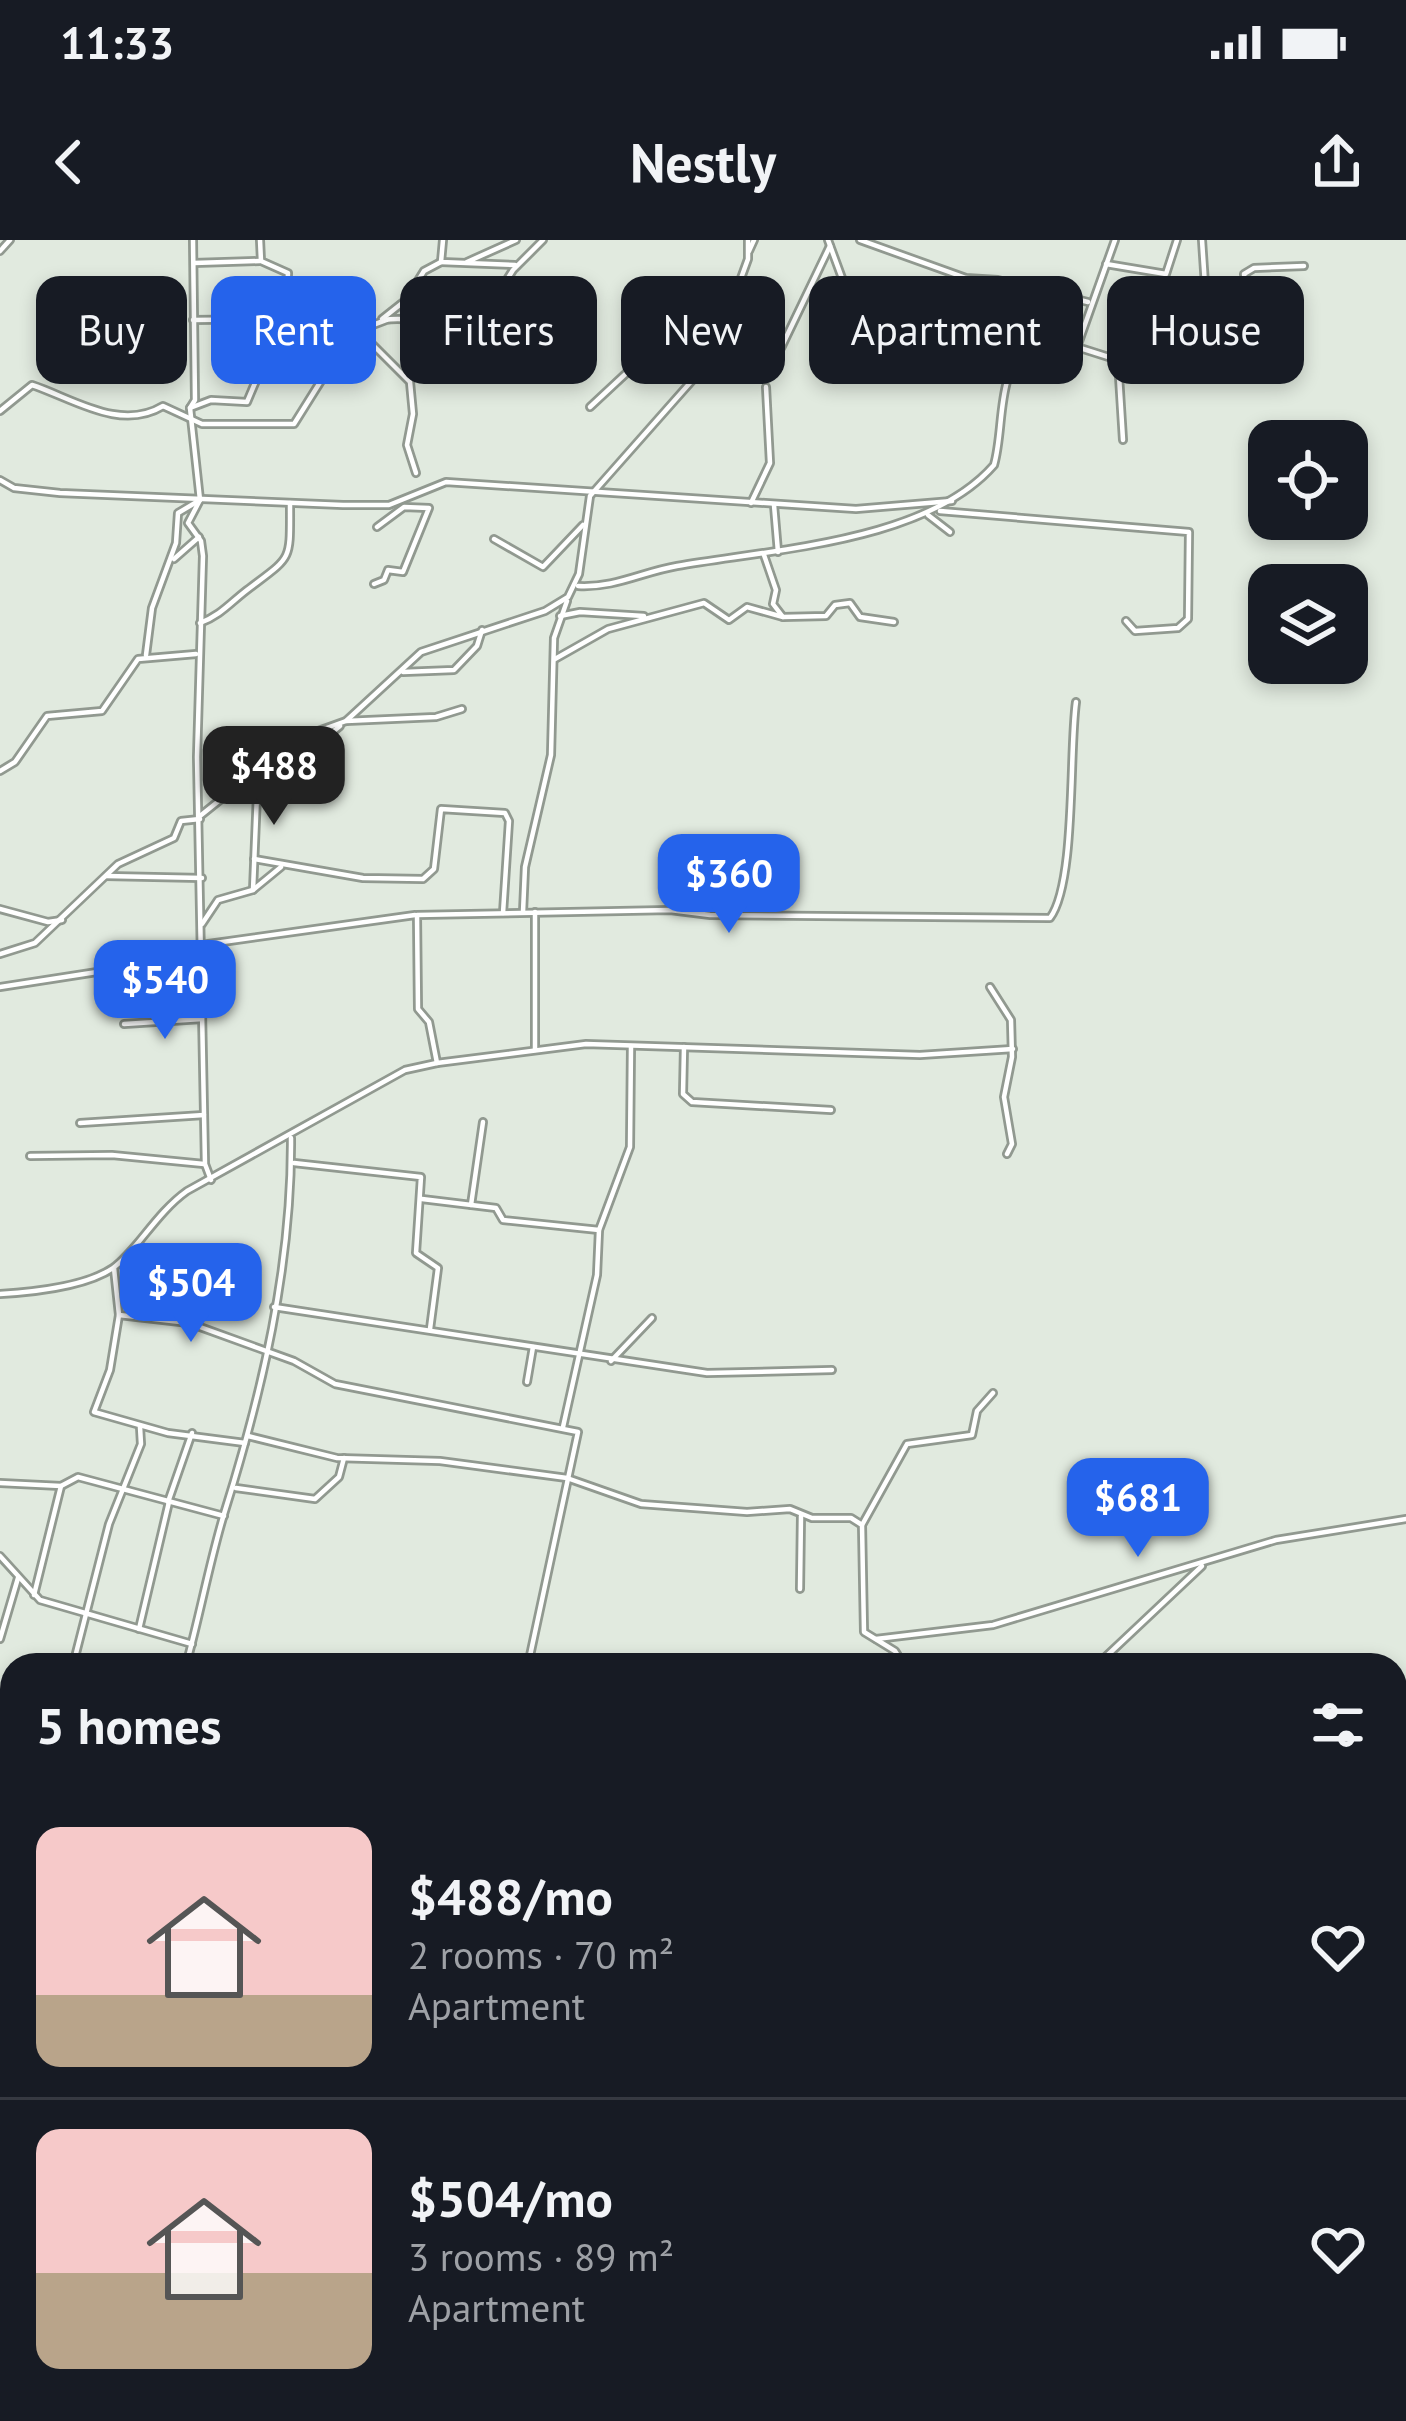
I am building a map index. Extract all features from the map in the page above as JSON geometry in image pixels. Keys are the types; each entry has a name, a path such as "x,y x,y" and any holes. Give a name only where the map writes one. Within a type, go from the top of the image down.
{"street":[{"path":"0,251 10,240"},
{"path":"193,240 195,400 190,408 200,500 188,523 199,537 200,956 205,1164 211,1180"},
{"path":"260,240 261,261"},
{"path":"441,262 443,240"},
{"path":"467,262 516,240"},
{"path":"379,323 400,317 443,326 479,324 542,240"},
{"path":"741,276 751,240"},
{"path":"860,240 976,281 998,280 1080,304 1091,301"},
{"path":"1083,327 1115,240"},
{"path":"1106,264 1166,274 1177,240"},
{"path":"1202,240 1204,276"},
{"path":"829,243 841,276"},
{"path":"785,341 829,243"},
{"path":"194,263 261,261 288,276"},
{"path":"376,325 406,300 424,271 441,262 520,264"},
{"path":"1244,276 1254,268 1304,266"},
{"path":"193,320 211,320"},
{"path":"376,348 410,382 413,414 407,445 416,473"},
{"path":"1083,349 1118,360 1123,440"},
{"path":"590,407 621,378"},
{"path":"190,408 211,400 247,402 254,384"},
{"path":"0,411 32,385 74,407 148,416 163,406 202,424 294,424 319,384"},
{"path":"523,912 525,867 551,755 560,616 576,585 584,524 595,488 690,384"},
{"path":"576,585 623,583 667,568 764,555 937,511 995,463 1009,384"},
{"path":"751,503 770,463 766,387"},
{"path":"0,480 14,488 60,494 290,503 389,505 446,482 856,508 952,501"},
{"path":"146,655 152,608 170,563 178,513 200,500"},
{"path":"200,623 222,614 246,590 279,571 290,550 290,503"},
{"path":"773,504 778,552"},
{"path":"374,584 384,580 388,569 403,572 429,508 404,507 377,527"},
{"path":"937,511 1190,532 1188,619 1178,628 1135,631 1126,621"},
{"path":"928,515 946,524 950,532"},
{"path":"494,539 543,567 584,524"},
{"path":"170,563 199,537"},
{"path":"764,555 776,590 773,604 783,617"},
{"path":"260,766 296,771 298,760 421,652 453,644 482,628 545,611 568,597"},
{"path":"555,659 608,629 704,603 729,620 747,607 783,617 826,616 836,605 850,603 860,617 894,622"},
{"path":"560,616 580,612 651,616"},
{"path":"403,672 458,668 477,646 482,628"},
{"path":"0,771 15,762 47,716 102,711 132,665 146,655 198,654"},
{"path":"201,945 417,915 1050,918 1058,904 1065,861 1076,702"},
{"path":"0,954 35,943 118,864 174,838 181,821 200,817 296,739 344,722 436,717 462,709"},
{"path":"254,890 260,766"},
{"path":"254,859 363,878 423,879 434,869 441,808 505,813 509,821 503,914"},
{"path":"202,924 218,900 254,890 284,865"},
{"path":"105,876 202,878"},
{"path":"0,909 48,922 62,920"},
{"path":"535,912 535,1050"},
{"path":"417,915 418,1009 429,1022 437,1063"},
{"path":"0,988 200,956"},
{"path":"990,987 1010,1012 1013,1049 1004,1093 1012,1144 1006,1154"},
{"path":"124,1024 202,1019"},
{"path":"563,1427 597,1275 599,1230 630,1147 632,1045"},
{"path":"0,1294 33,1292 114,1268 159,1211 405,1070 535,1050 632,1045 920,1054 1013,1049"},
{"path":"684,1046 683,1094 692,1102 831,1110"},
{"path":"80,1123 204,1115"},
{"path":"471,1205 482,1122"},
{"path":"189,1653 266,1354 292,1163 291,1138"},
{"path":"30,1156 112,1156 205,1164"},
{"path":"292,1163 422,1177 416,1253 438,1268 439,1279 430,1329"},
{"path":"422,1198 496,1208 502,1220 527,1226 599,1230"},
{"path":"114,1268 119,1315 110,1370 92,1408 97,1415 140,1427 246,1439 344,1458 440,1461 567,1478 641,1504 747,1512 784,1508 801,1516 851,1518 862,1526"},
{"path":"274,1307 611,1361 730,1375 832,1370"},
{"path":"119,1315 189,1323 294,1361 335,1384 580,1434 531,1653"},
{"path":"611,1361 652,1318"},
{"path":"527,1382 533,1347"},
{"path":"896,1653 863,1628 862,1526 907,1444 972,1435 977,1411 993,1393"},
{"path":"76,1653 123,1488 141,1444 140,1427"},
{"path":"139,1629 191,1433"},
{"path":"234,1487 315,1499 339,1477 344,1458"},
{"path":"0,1483 62,1486 78,1477 224,1516"},
{"path":"34,1595 62,1486"},
{"path":"800,1589 801,1516"},
{"path":"874,1639 993,1625 1300,1535 1406,1519"},
{"path":"0,1556 34,1595 84,1617 192,1643"},
{"path":"1110,1653 1206,1563"},
{"path":"0,1639 18,1578"}]}
